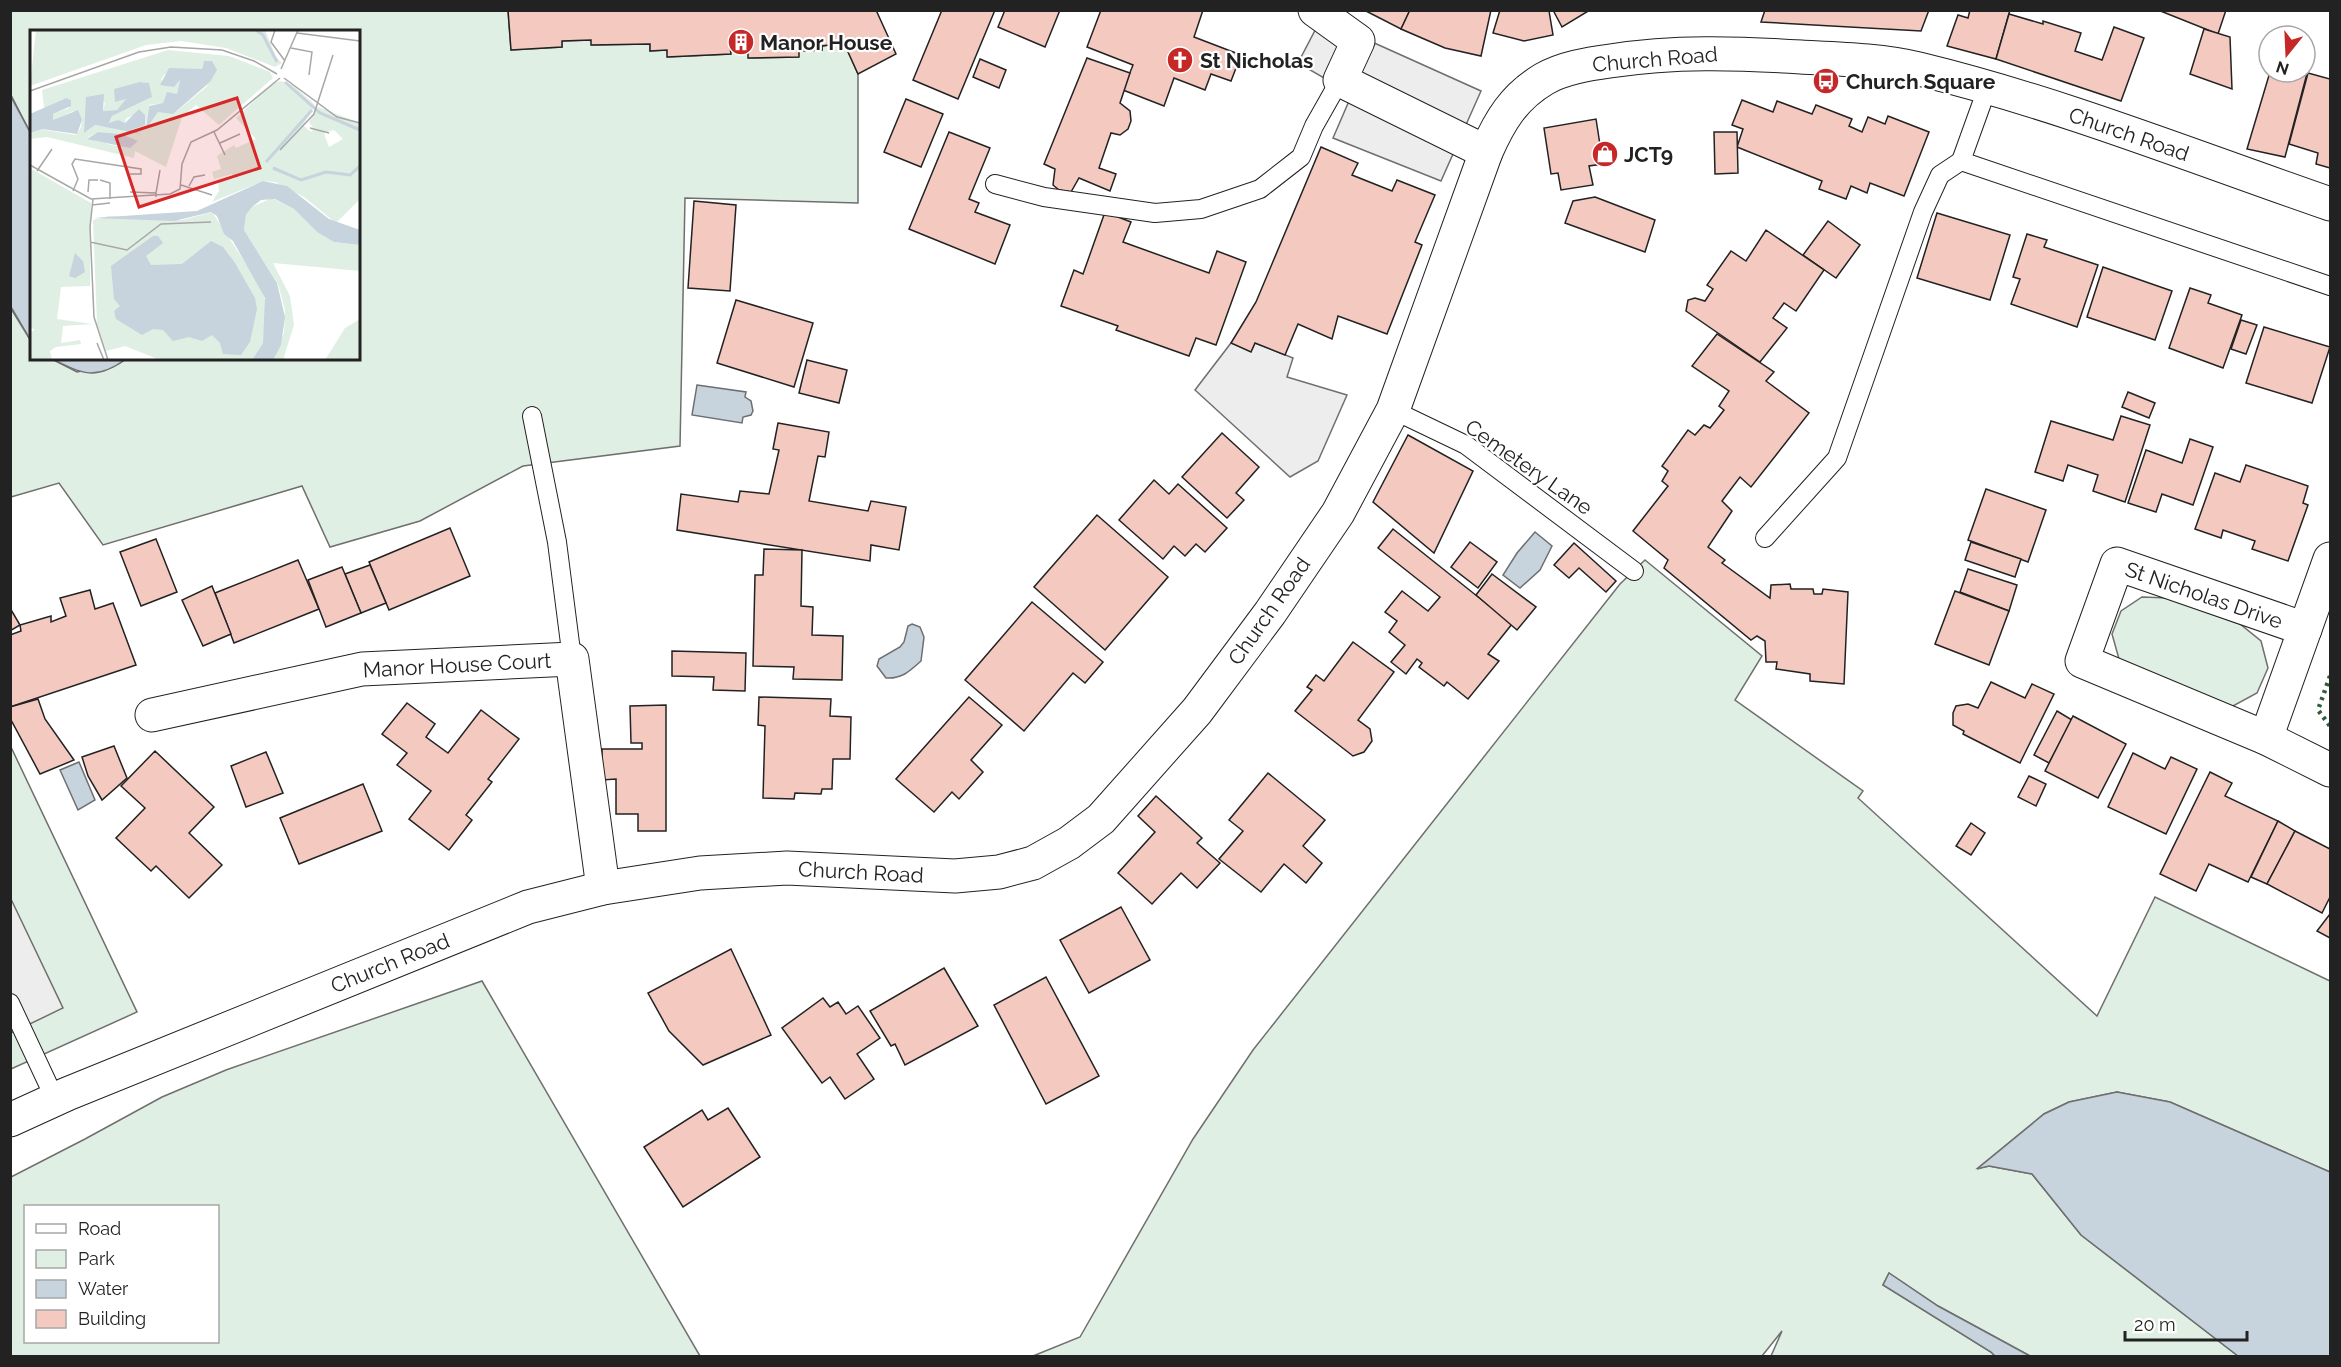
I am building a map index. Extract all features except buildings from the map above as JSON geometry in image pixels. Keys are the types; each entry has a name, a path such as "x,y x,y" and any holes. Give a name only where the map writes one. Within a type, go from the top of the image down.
{"street":[{"path":"1315,10 1358,41 1340,80 1486,152"},
{"name":"Church Road","path":"10,1120 55,1099 528,907 603,888 700,873 787,868 955,876 999,872 1033,863 1069,843 1101,819 1197,711 1270,613 1338,513 1393,410 1486,152 1499,122 1521,95 1546,78 1582,65 1643,56 1717,52 1857,60 1916,68 1988,86 2331,204"},
{"name":"St Nicholas Drive","path":"2266,738 2331,559"},
{"name":"St Nicholas Drive","path":"2305,629 2117,564 2082,662 2266,738 2331,770"},
{"name":"Manor House Court","path":"152,715 362,669 572,659 603,888"}],"lane":[{"path":"995,184 1044,197 1155,213 1201,209 1260,189 1301,158 1314,126 1340,80"},
{"path":"1765,538 1837,458 1923,212 1940,175 1961,161 1988,86"},
{"path":"1961,161 2331,286"},
{"name":"Cemetery Lane","path":"1393,410 1466,445 1634,571"},
{"path":"531,416 557,542 572,659"},
{"path":"10,1003 55,1099"}],"green space":[{"path":"11,11 508,11 511,50 562,47 562,41 591,40 592,45 650,44 650,51 667,50 668,57 730,54 730,46 748,45 749,58 798,57 799,51 822,50 822,46 844,43 858,74 858,203 685,198 680,446 523,466 420,521 330,547 302,486 103,545 59,483 11,497 10,307 30,339 30,360 54,360 77,372 118,364 124,360 360,360 360,30 30,30 30,132 11,95"},
{"path":"1645,560 1762,656 1735,700 1863,791 1858,798 2097,1016 2155,897 2330,981 2330,1172 2170,1102 2117,1092 2069,1102 2044,1114 1978,1168 1989,1166 2032,1174 2081,1235 2238,1356 2030,1356 1938,1306 1889,1273 1883,1285 1995,1356 1771,1356 1782,1331 1762,1356 1033,1356 1080,1337 1193,1139 1253,1050 1620,584"},
{"path":"2142,597 2168,598 2240,624 2261,641 2268,668 2257,693 2233,706 2207,703 2119,659 2112,634 2121,611"},
{"path":"10,745 137,1012 11,1069 10,1069"},
{"path":"482,981 700,1356 11,1356 11,1177 162,1097 226,1070"}],"shaded area":[{"path":"1321,19 1481,91 1441,181 1333,138 1352,94 1298,63"},
{"path":"1231,343 1251,351 1255,343 1293,358 1287,377 1347,395 1318,461 1290,477 1195,390"},
{"path":"10,897 63,1008 11,1033 10,1033"}],"water":[{"path":"10,95 30,132 30,339 11,307"},
{"path":"54,360 124,360 97,373 72,368"},
{"path":"697,385 746,392 745,397 751,401 753,411 751,415 743,417 742,423 692,415"},
{"path":"1535,532 1552,546 1540,570 1520,588 1503,575 1517,553"},
{"path":"912,624 920,627 924,637 921,661 901,676 886,678 877,666 879,659 900,647 904,642 908,626"},
{"path":"79,762 95,800 78,810 60,770"},
{"path":"2117,1092 2170,1102 2330,1172 2330,1356 2238,1356 2081,1235 2032,1174 1989,1166 1977,1169 2044,1114 2069,1102"},
{"path":"1889,1273 1938,1306 2030,1356 1995,1356 1883,1285"}],"hedge":[{"path":"2330,676 2318,710 2330,726"}],"place":[{"name":"Manor House","path":"741,42"},
{"name":"St Nicholas","path":"1180,60"},
{"name":"Church Square","path":"1826,81"},
{"name":"JCT9","path":"1605,154"}]}
